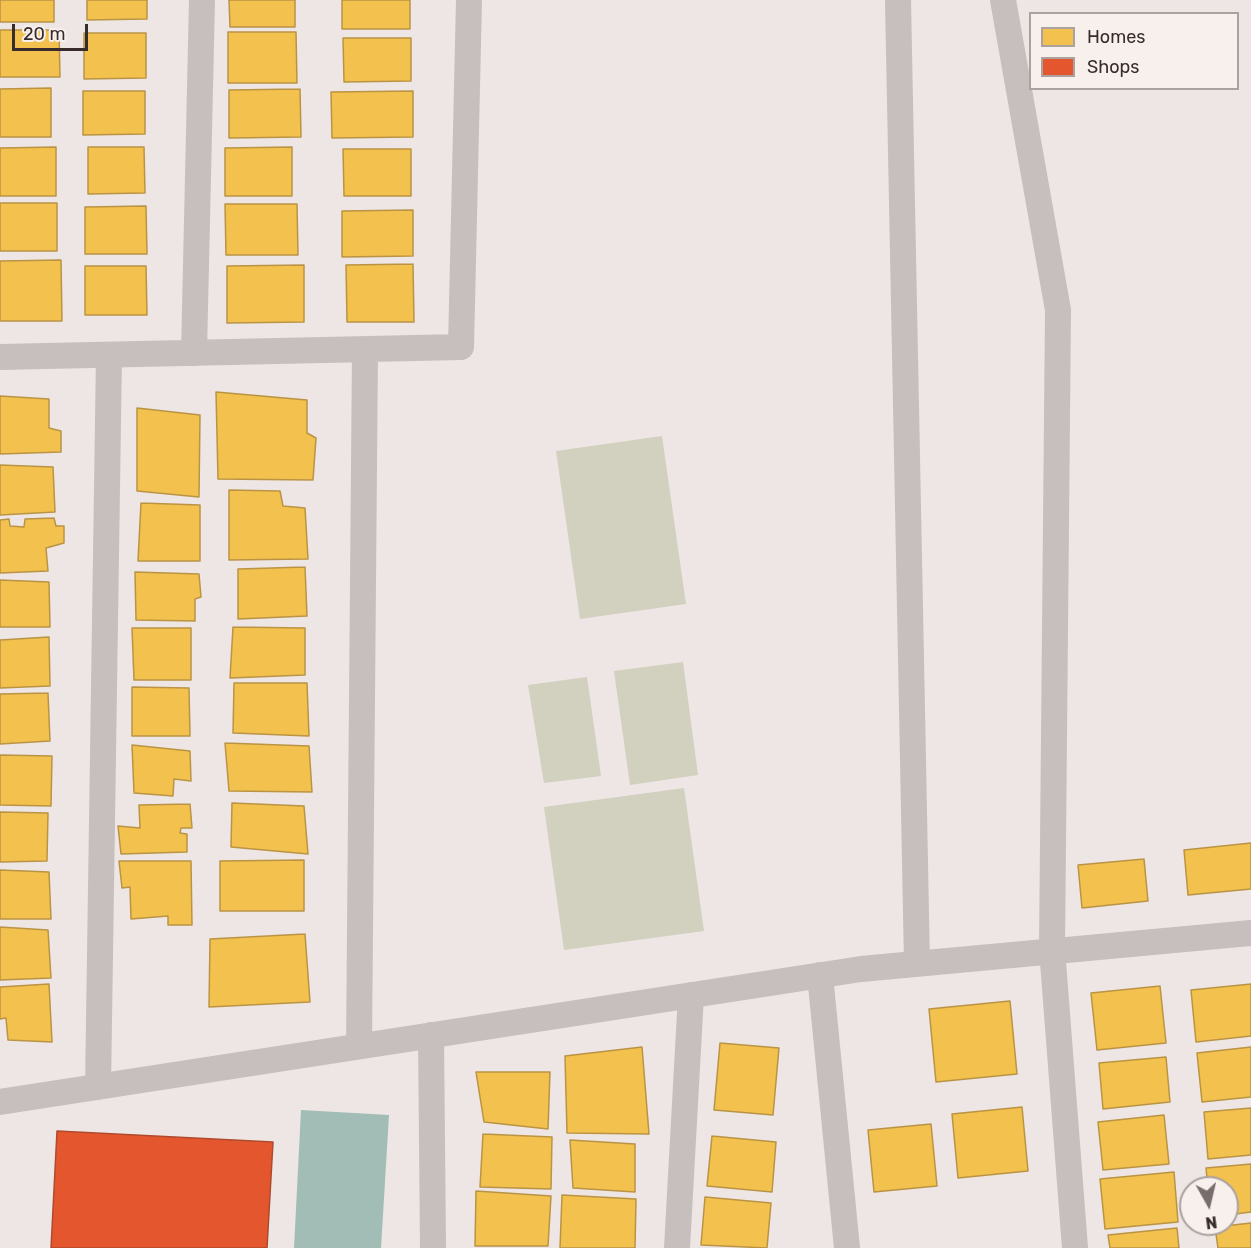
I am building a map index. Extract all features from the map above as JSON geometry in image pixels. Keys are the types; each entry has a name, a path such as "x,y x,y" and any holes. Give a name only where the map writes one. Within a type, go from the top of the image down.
{"street":[{"path":"194,353 202,0"},
{"path":"0,357 461,347 469,0"},
{"path":"898,0 917,963"},
{"path":"1003,0 1058,310 1052,950 1075,1248"},
{"path":"359,1046 365,350"},
{"path":"98,1087 109,354"},
{"path":"0,1102 820,975 917,963 1251,933"},
{"path":"820,975 847,1248"},
{"path":"677,1248 691,995"},
{"path":"431,1035 433,1248"}],"shaded area":[{"path":"662,436 686,604 580,619 556,451"},
{"path":"683,662 698,775 630,785 614,671"},
{"path":"587,677 601,776 544,783 528,685"},
{"path":"684,788 704,931 564,950 544,807"}],"water":[{"path":"301,1110 389,1115 381,1248 294,1248"}],"building: Homes":[{"path":"0,0 54,0 54,22 0,22"},
{"path":"87,0 147,0 147,19 87,20"},
{"path":"229,0 295,0 295,27 230,27"},
{"path":"342,0 410,0 410,29 342,29"},
{"path":"0,30 59,30 60,77 0,77"},
{"path":"228,32 296,32 297,83 228,83"},
{"path":"84,33 146,33 146,78 84,79"},
{"path":"343,38 411,38 411,81 344,82"},
{"path":"51,88 51,137 0,137 0,89"},
{"path":"300,89 301,137 229,138 229,90"},
{"path":"83,91 145,91 145,134 83,135"},
{"path":"413,91 413,137 332,138 331,92"},
{"path":"56,147 56,196 0,196 0,148"},
{"path":"88,147 144,147 145,193 88,194"},
{"path":"292,147 292,196 225,196 225,148"},
{"path":"343,149 411,149 411,196 344,196"},
{"path":"0,203 57,203 57,251 0,251"},
{"path":"225,204 297,204 298,255 226,255"},
{"path":"146,206 147,254 85,254 85,207"},
{"path":"413,210 413,256 342,257 342,211"},
{"path":"61,260 62,321 0,321 0,261"},
{"path":"413,264 414,322 347,322 346,265"},
{"path":"304,265 304,322 227,323 227,266"},
{"path":"85,266 146,266 147,315 85,315"},
{"path":"216,392 307,400 307,433 316,438 313,480 218,479"},
{"path":"0,396 49,399 49,428 61,431 61,452 0,454"},
{"path":"137,408 200,415 199,497 137,491"},
{"path":"0,465 53,467 55,512 0,515"},
{"path":"229,490 280,491 283,506 305,508 308,559 229,560"},
{"path":"141,503 200,505 200,561 138,561"},
{"path":"54,518 56,526 64,526 64,543 46,548 48,571 0,573 0,520 9,519 10,526 24,527 25,519"},
{"path":"305,567 307,616 238,619 238,569"},
{"path":"135,572 199,574 201,597 195,599 195,621 136,620"},
{"path":"0,580 49,582 50,627 0,627"},
{"path":"233,627 305,628 305,675 230,678"},
{"path":"132,628 191,628 191,680 134,680"},
{"path":"49,637 50,686 0,688 0,640"},
{"path":"234,683 307,683 309,736 233,733"},
{"path":"132,687 189,688 190,736 132,736"},
{"path":"48,693 50,741 0,744 0,694"},
{"path":"225,743 309,746 312,792 229,791"},
{"path":"132,745 190,751 191,781 174,779 173,796 134,793"},
{"path":"0,755 52,756 51,806 0,805"},
{"path":"232,803 304,806 308,854 231,847"},
{"path":"190,804 192,828 181,828 180,833 187,834 187,852 121,854 118,826 140,828 139,805"},
{"path":"0,812 48,813 47,861 0,862"},
{"path":"1251,843 1251,889 1188,895 1184,850"},
{"path":"1144,859 1148,901 1082,908 1078,865"},
{"path":"304,860 304,911 220,911 220,861"},
{"path":"119,861 191,861 192,925 168,925 168,916 131,919 130,887 122,888"},
{"path":"0,870 49,872 51,919 0,919"},
{"path":"0,927 48,930 51,978 0,980"},
{"path":"305,934 310,1002 209,1007 210,939"},
{"path":"49,984 52,1042 8,1040 6,1018 0,1019 0,987"},
{"path":"1251,984 1251,1036 1196,1042 1191,990"},
{"path":"1160,986 1166,1043 1097,1050 1091,993"},
{"path":"1010,1001 1017,1074 936,1082 929,1009"},
{"path":"720,1043 779,1048 773,1115 714,1110"},
{"path":"642,1047 649,1134 567,1133 565,1056"},
{"path":"1251,1047 1251,1097 1202,1102 1197,1053"},
{"path":"1166,1057 1170,1102 1103,1109 1099,1063"},
{"path":"476,1072 550,1072 548,1129 484,1122"},
{"path":"1022,1107 1028,1171 958,1178 952,1114"},
{"path":"1251,1108 1251,1155 1208,1159 1204,1112"},
{"path":"1164,1115 1169,1164 1103,1170 1098,1122"},
{"path":"931,1124 937,1186 874,1192 868,1130"},
{"path":"483,1134 552,1137 551,1189 480,1187"},
{"path":"712,1136 776,1142 772,1192 707,1186"},
{"path":"570,1140 635,1144 635,1192 573,1188"},
{"path":"1251,1164 1251,1212 1239,1214 1239,1176 1207,1176 1206,1168"},
{"path":"1174,1172 1178,1222 1105,1229 1100,1179"},
{"path":"476,1191 551,1196 548,1246 475,1246"},
{"path":"562,1195 636,1199 635,1248 560,1248"},
{"path":"705,1197 771,1203 767,1248 701,1245"},
{"path":"1251,1223 1251,1248 1218,1248 1216,1236 1239,1236 1239,1224"},
{"path":"1177,1228 1179,1248 1110,1248 1108,1235"}],"building: Shops":[{"path":"57,1131 273,1142 267,1248 51,1248"}]}
